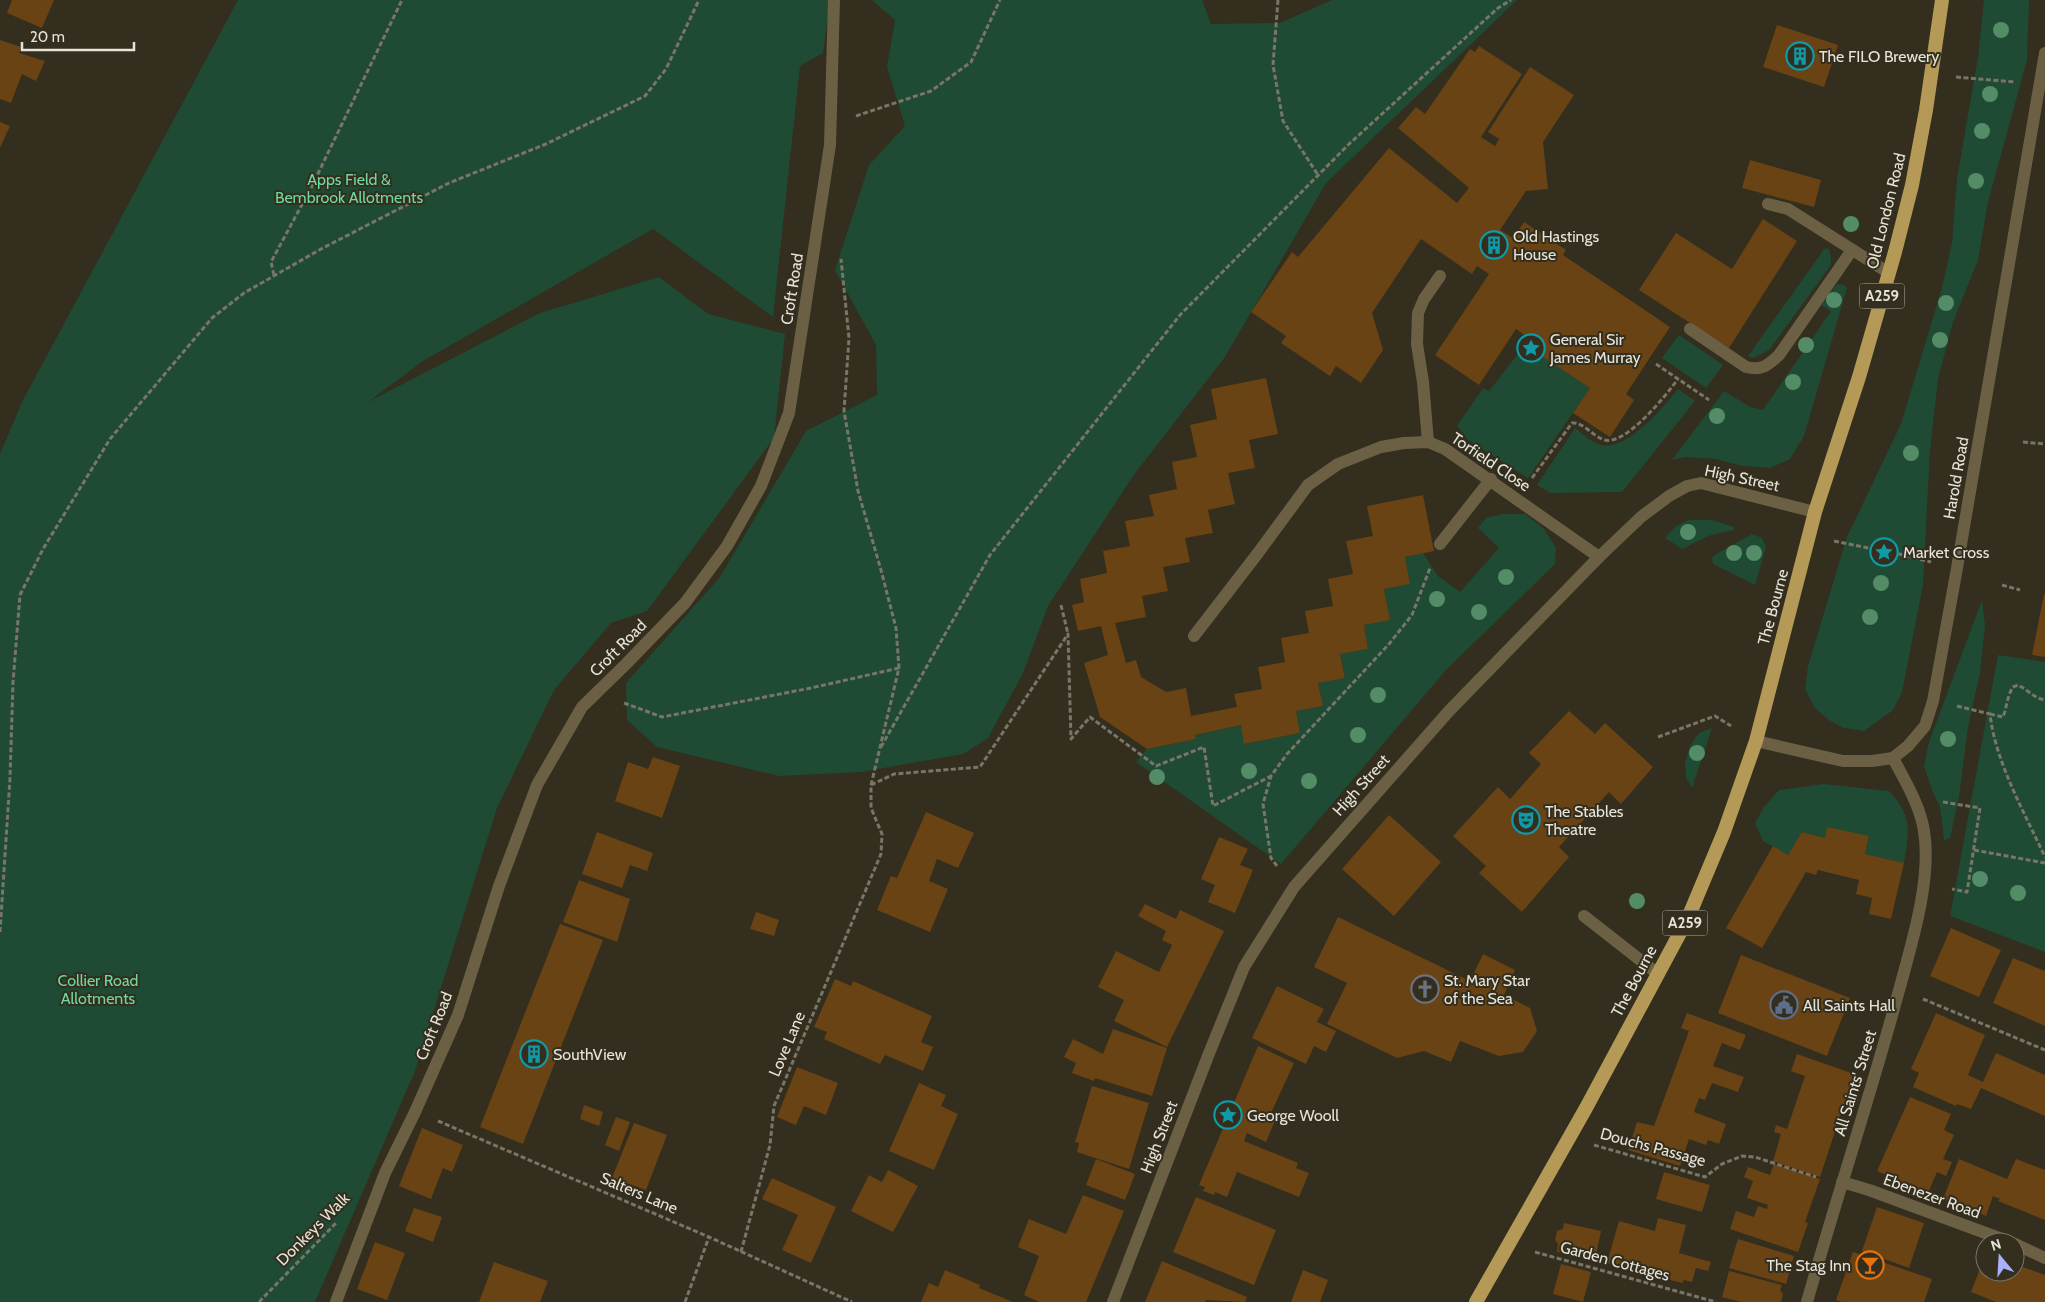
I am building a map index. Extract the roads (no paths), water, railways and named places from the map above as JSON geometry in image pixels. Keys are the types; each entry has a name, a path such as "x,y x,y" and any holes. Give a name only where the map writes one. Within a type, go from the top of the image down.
{"highway":[{"name":"Old London Road","path":"1816,512 1859,376 1912,185 1926,110 1942,0"},
{"name":"The Bourne","path":"1476,1302 1570,1137 1688,918 1724,832 1756,741 1816,512"}],"street":[{"name":"Croft Road","path":"336,1302 385,1173 415,1112 458,1015 499,886 537,785 582,706 685,603 727,546 761,486 789,413 830,146 834,0"},
{"name":"Harold Road","path":"1893,758 1908,746 1924,726 1930,709 1957,568 2038,84 2045,53"},
{"path":"1768,204 1788,209 1888,274"},
{"path":"1690,329 1746,367 1755,370 1765,368 1779,355 1852,250"},
{"path":"1428,442 1423,382 1417,344 1418,313 1424,299 1440,276"},
{"name":"Torfield Close","path":"1194,636 1308,485 1338,464 1381,447 1404,443 1428,442 1445,448 1599,557"},
{"path":"1440,544 1491,479"},
{"name":"High Street","path":"1113,1302 1204,1065 1244,967 1294,887 1449,711 1599,557 1641,517 1669,496 1687,486 1701,483 1816,512"},
{"path":"1756,741 1842,761 1872,761 1893,758"},
{"name":"All Saints' Street","path":"1807,1302 1876,1073 1908,955 1925,876 1924,830 1914,800 1893,758"},
{"path":"1584,916 1658,974"},
{"name":"Ebenezer Road","path":"1841,1184 1869,1190 1983,1232"},
{"path":"2025,1249 2045,1258"}],"place":[{"name":"The FILO Brewery","path":"1800,56"},
{"name":"Old Hastings House","path":"1494,245"},
{"name":"General Sir James Murray","path":"1531,348"},
{"name":"Market Cross","path":"1884,552"},
{"name":"The Stables Theatre","path":"1526,820"},
{"name":"St. Mary Star of the Sea","path":"1425,989"},
{"name":"All Saints Hall","path":"1784,1005"},
{"name":"SouthView","path":"534,1054"},
{"name":"George Wooll","path":"1228,1115"},
{"name":"The Stag Inn","path":"1870,1265"}],"park label":[{"name":"Apps Field & Bembrook Allotments","path":"349,188"},
{"name":"Collier Road Allotments","path":"98,989"}]}
